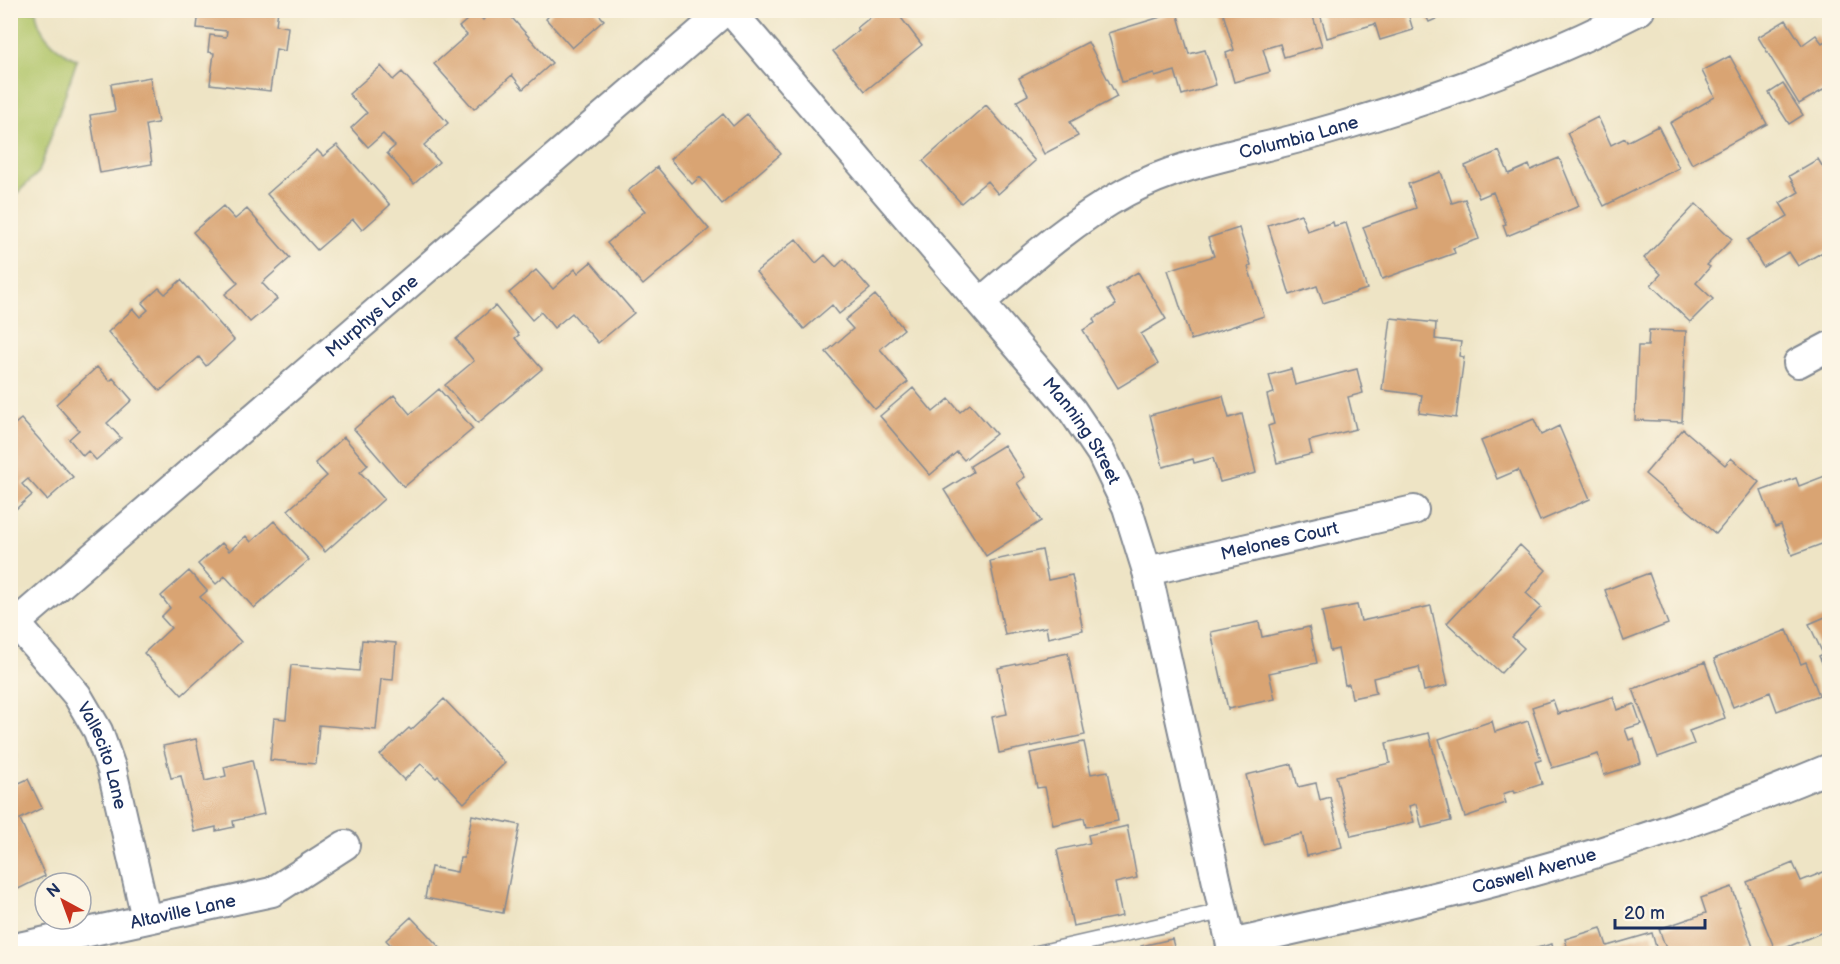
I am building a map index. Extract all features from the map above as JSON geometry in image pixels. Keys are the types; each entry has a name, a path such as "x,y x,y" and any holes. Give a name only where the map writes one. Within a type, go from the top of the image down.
{"street":[{"name":"Murphys Lane","path":"13,619 726,10"},
{"name":"Manning Street","path":"730,10 1072,410 1101,453 1127,507 1147,570 1232,949"},
{"name":"Columbia Lane","path":"981,302 1044,247 1078,221 1127,191 1180,169 1321,132 1418,102 1526,62 1640,10"},
{"path":"1798,363 1830,346"},
{"name":"Melones Court","path":"1147,570 1414,510"},
{"name":"Vallecito Lane","path":"13,619 77,694 98,730 112,770 146,918"},
{"name":"Caswell Avenue","path":"1232,949 1530,873 1665,830 1830,768"},
{"name":"Altaville Lane","path":"10,949 272,892 345,845"}],"lane":[{"path":"1035,954 1224,911"}],"green space":[{"path":"11,10 36,11 40,27 50,41 62,52 77,60 39,172 11,199"}],"building":[{"path":"199,10 278,10 276,25 288,27 285,51 276,49 270,91 210,84 214,53 208,52 210,35 226,37 227,31 197,28"},
{"path":"494,10 505,10 552,63 523,89 512,75 474,109 434,64 467,35 459,27 476,12 483,20"},
{"path":"554,10 595,10 604,20 572,48 546,19"},
{"path":"870,10 895,10 922,45 865,91 833,51 873,15"},
{"path":"942,10 963,10 946,19"},
{"path":"1222,10 1311,10 1322,46 1284,57 1280,44 1263,49 1270,72 1234,82 1226,53 1234,50"},
{"path":"1319,10 1407,10 1413,30 1380,40 1375,24 1327,38"},
{"path":"1423,10 1456,10 1429,22"},
{"path":"1177,12 1189,54 1205,50 1216,85 1182,95 1175,71 1155,77 1154,73 1122,82 1108,33"},
{"path":"1786,20 1802,45 1816,35 1822,43 1830,38 1830,86 1799,104 1758,37"},
{"path":"1088,42 1117,97 1070,122 1078,136 1044,154 1017,101 1028,95 1019,78"},
{"path":"1730,56 1767,124 1692,164 1670,123 1715,97 1702,71"},
{"path":"381,66 393,80 402,72 448,123 424,145 439,162 414,184 387,153 395,146 383,134 368,147 351,128 367,113 349,94"},
{"path":"150,77 158,123 146,125 152,164 100,173 90,115 115,111 111,84"},
{"path":"1783,84 1803,115 1789,124 1769,93"},
{"path":"986,105 1035,161 998,194 987,181 961,203 923,161"},
{"path":"723,114 733,126 747,114 781,154 722,204 700,177 692,184 670,159"},
{"path":"1598,117 1611,145 1625,138 1627,142 1658,126 1679,168 1604,206 1567,133"},
{"path":"337,145 390,205 362,230 353,219 317,250 267,194 317,150 323,156"},
{"path":"1499,151 1509,174 1529,165 1531,170 1559,158 1579,206 1507,236 1503,225 1506,224 1493,192 1479,198 1465,166"},
{"path":"1818,159 1830,179 1830,248 1798,266 1789,252 1763,267 1747,240 1788,216 1780,203 1799,192 1789,176"},
{"path":"657,167 709,229 643,285 607,243 645,211 628,191"},
{"path":"1441,172 1452,203 1465,199 1479,239 1453,248 1455,253 1382,279 1363,227 1416,208 1408,184"},
{"path":"1696,204 1732,239 1707,265 1710,267 1696,283 1713,299 1690,322 1651,285 1661,274 1644,258"},
{"path":"223,206 235,219 247,209 290,258 262,283 277,299 250,322 225,294 238,283 193,232"},
{"path":"1301,214 1307,231 1333,222 1334,226 1346,223 1367,289 1323,303 1317,286 1290,295 1268,225"},
{"path":"1239,228 1251,265 1248,267 1264,316 1191,340 1168,270 1214,256 1208,238"},
{"path":"796,239 816,263 825,255 836,267 844,259 870,289 839,314 832,305 804,329 756,272"},
{"path":"591,262 634,313 598,343 572,313 554,328 541,312 532,320 509,293 536,270 553,289 575,269 578,273"},
{"path":"1138,272 1166,319 1141,334 1158,364 1118,388 1083,330 1095,323 1093,319 1116,305 1107,290"},
{"path":"181,280 234,340 206,366 199,357 160,391 108,332 133,309 140,317 148,310 142,303 159,288 165,294"},
{"path":"875,295 904,329 880,349 908,382 875,409 826,352 853,329 845,320"},
{"path":"495,306 519,335 515,338 542,369 478,423 445,385 474,361 456,339"},
{"path":"1391,318 1436,323 1435,339 1461,342 1459,356 1464,357 1456,418 1419,413 1422,395 1382,390"},
{"path":"1649,330 1686,331 1682,422 1635,420 1638,346 1648,346"},
{"path":"97,367 110,381 113,378 132,400 107,423 121,438 96,460 88,451 83,456 69,439 79,430 56,404"},
{"path":"1291,369 1295,385 1357,369 1363,393 1348,397 1356,429 1309,441 1312,454 1277,463 1268,426 1274,424 1267,395 1274,393 1269,375"},
{"path":"913,388 933,412 949,399 960,412 970,404 996,434 964,460 957,452 930,475 880,416"},
{"path":"439,389 473,429 404,487 354,429 394,395 410,414"},
{"path":"1223,396 1229,418 1242,414 1256,473 1220,482 1213,458 1194,463 1193,459 1163,467 1150,415"},
{"path":"21,419 73,477 47,500 28,479 22,484 32,495 10,514 10,428"},
{"path":"1534,419 1541,435 1559,426 1590,499 1540,521 1518,470 1497,479 1481,441"},
{"path":"1683,429 1725,465 1731,458 1759,482 1716,534 1645,474"},
{"path":"344,437 368,465 360,472 384,499 325,552 288,510 327,476 315,463"},
{"path":"1004,445 1025,477 1017,483 1041,521 986,556 944,490 973,472 970,466"},
{"path":"1830,474 1830,541 1792,555 1781,525 1775,527 1761,491 1796,478 1799,486"},
{"path":"274,521 309,560 254,608 225,576 216,584 198,564 222,543 229,551 246,536 251,542"},
{"path":"1520,545 1546,570 1526,593 1541,607 1512,637 1524,648 1501,673 1447,623"},
{"path":"1042,550 1048,580 1072,575 1083,630 1048,638 1046,627 1005,635 990,561"},
{"path":"189,571 207,591 200,597 241,642 182,695 144,653 171,628 161,617 170,608 161,596"},
{"path":"1649,573 1668,624 1624,641 1605,590"},
{"path":"1357,605 1361,621 1431,606 1448,685 1424,691 1419,667 1373,678 1376,693 1352,698 1349,684 1345,685 1338,649 1330,651 1322,612"},
{"path":"1830,615 1830,680 1819,656 1823,654 1809,624"},
{"path":"1259,622 1262,637 1309,627 1317,663 1269,673 1275,699 1228,709 1211,632"},
{"path":"1787,630 1801,664 1806,662 1819,695 1777,711 1770,692 1733,707 1714,659"},
{"path":"362,640 396,643 393,680 381,679 376,730 319,725 316,764 270,760 274,718 286,719 291,665 359,671"},
{"path":"1068,653 1085,735 999,753 992,717 1007,714 998,668"},
{"path":"1705,662 1725,718 1689,731 1694,744 1658,757 1633,689"},
{"path":"1613,697 1617,710 1634,704 1641,724 1625,729 1629,740 1634,738 1641,763 1604,775 1598,754 1552,768 1532,707 1553,700 1558,714"},
{"path":"444,699 505,763 464,803 438,776 436,778 421,764 404,780 380,755"},
{"path":"1492,721 1495,732 1528,721 1541,760 1535,762 1542,784 1515,793 1514,790 1503,794 1506,803 1465,817 1439,739"},
{"path":"1429,733 1451,821 1422,828 1416,804 1409,806 1414,822 1351,836 1336,776 1390,763 1386,743"},
{"path":"196,739 205,781 226,776 224,767 252,760 264,814 233,821 234,827 216,831 216,827 194,832 181,776 171,778 163,746"},
{"path":"10,741 18,757 10,761"},
{"path":"1084,742 1091,774 1108,771 1118,821 1086,827 1084,818 1053,825 1045,787 1037,788 1030,753"},
{"path":"1292,764 1298,787 1316,783 1320,800 1330,797 1342,847 1307,856 1302,834 1263,844 1246,775"},
{"path":"28,779 42,808 20,819 43,871 33,871 33,882 10,893 10,787"},
{"path":"472,815 520,825 503,913 425,898 431,867 457,872 460,858 464,858"},
{"path":"1127,826 1137,878 1115,883 1122,916 1073,926 1057,850 1090,843 1088,835"},
{"path":"1793,863 1801,881 1826,871 1830,879 1830,929 1776,952 1747,882"},
{"path":"1732,887 1753,947 1748,948 1750,954 1668,954 1659,929 1706,913 1701,898"},
{"path":"411,917 446,954 399,954 386,940"},
{"path":"1601,928 1607,946 1652,933 1658,954 1569,954 1565,939"},
{"path":"1172,939 1176,954 1143,954 1141,946"},
{"path":"1552,944 1554,954 1518,953"}]}
